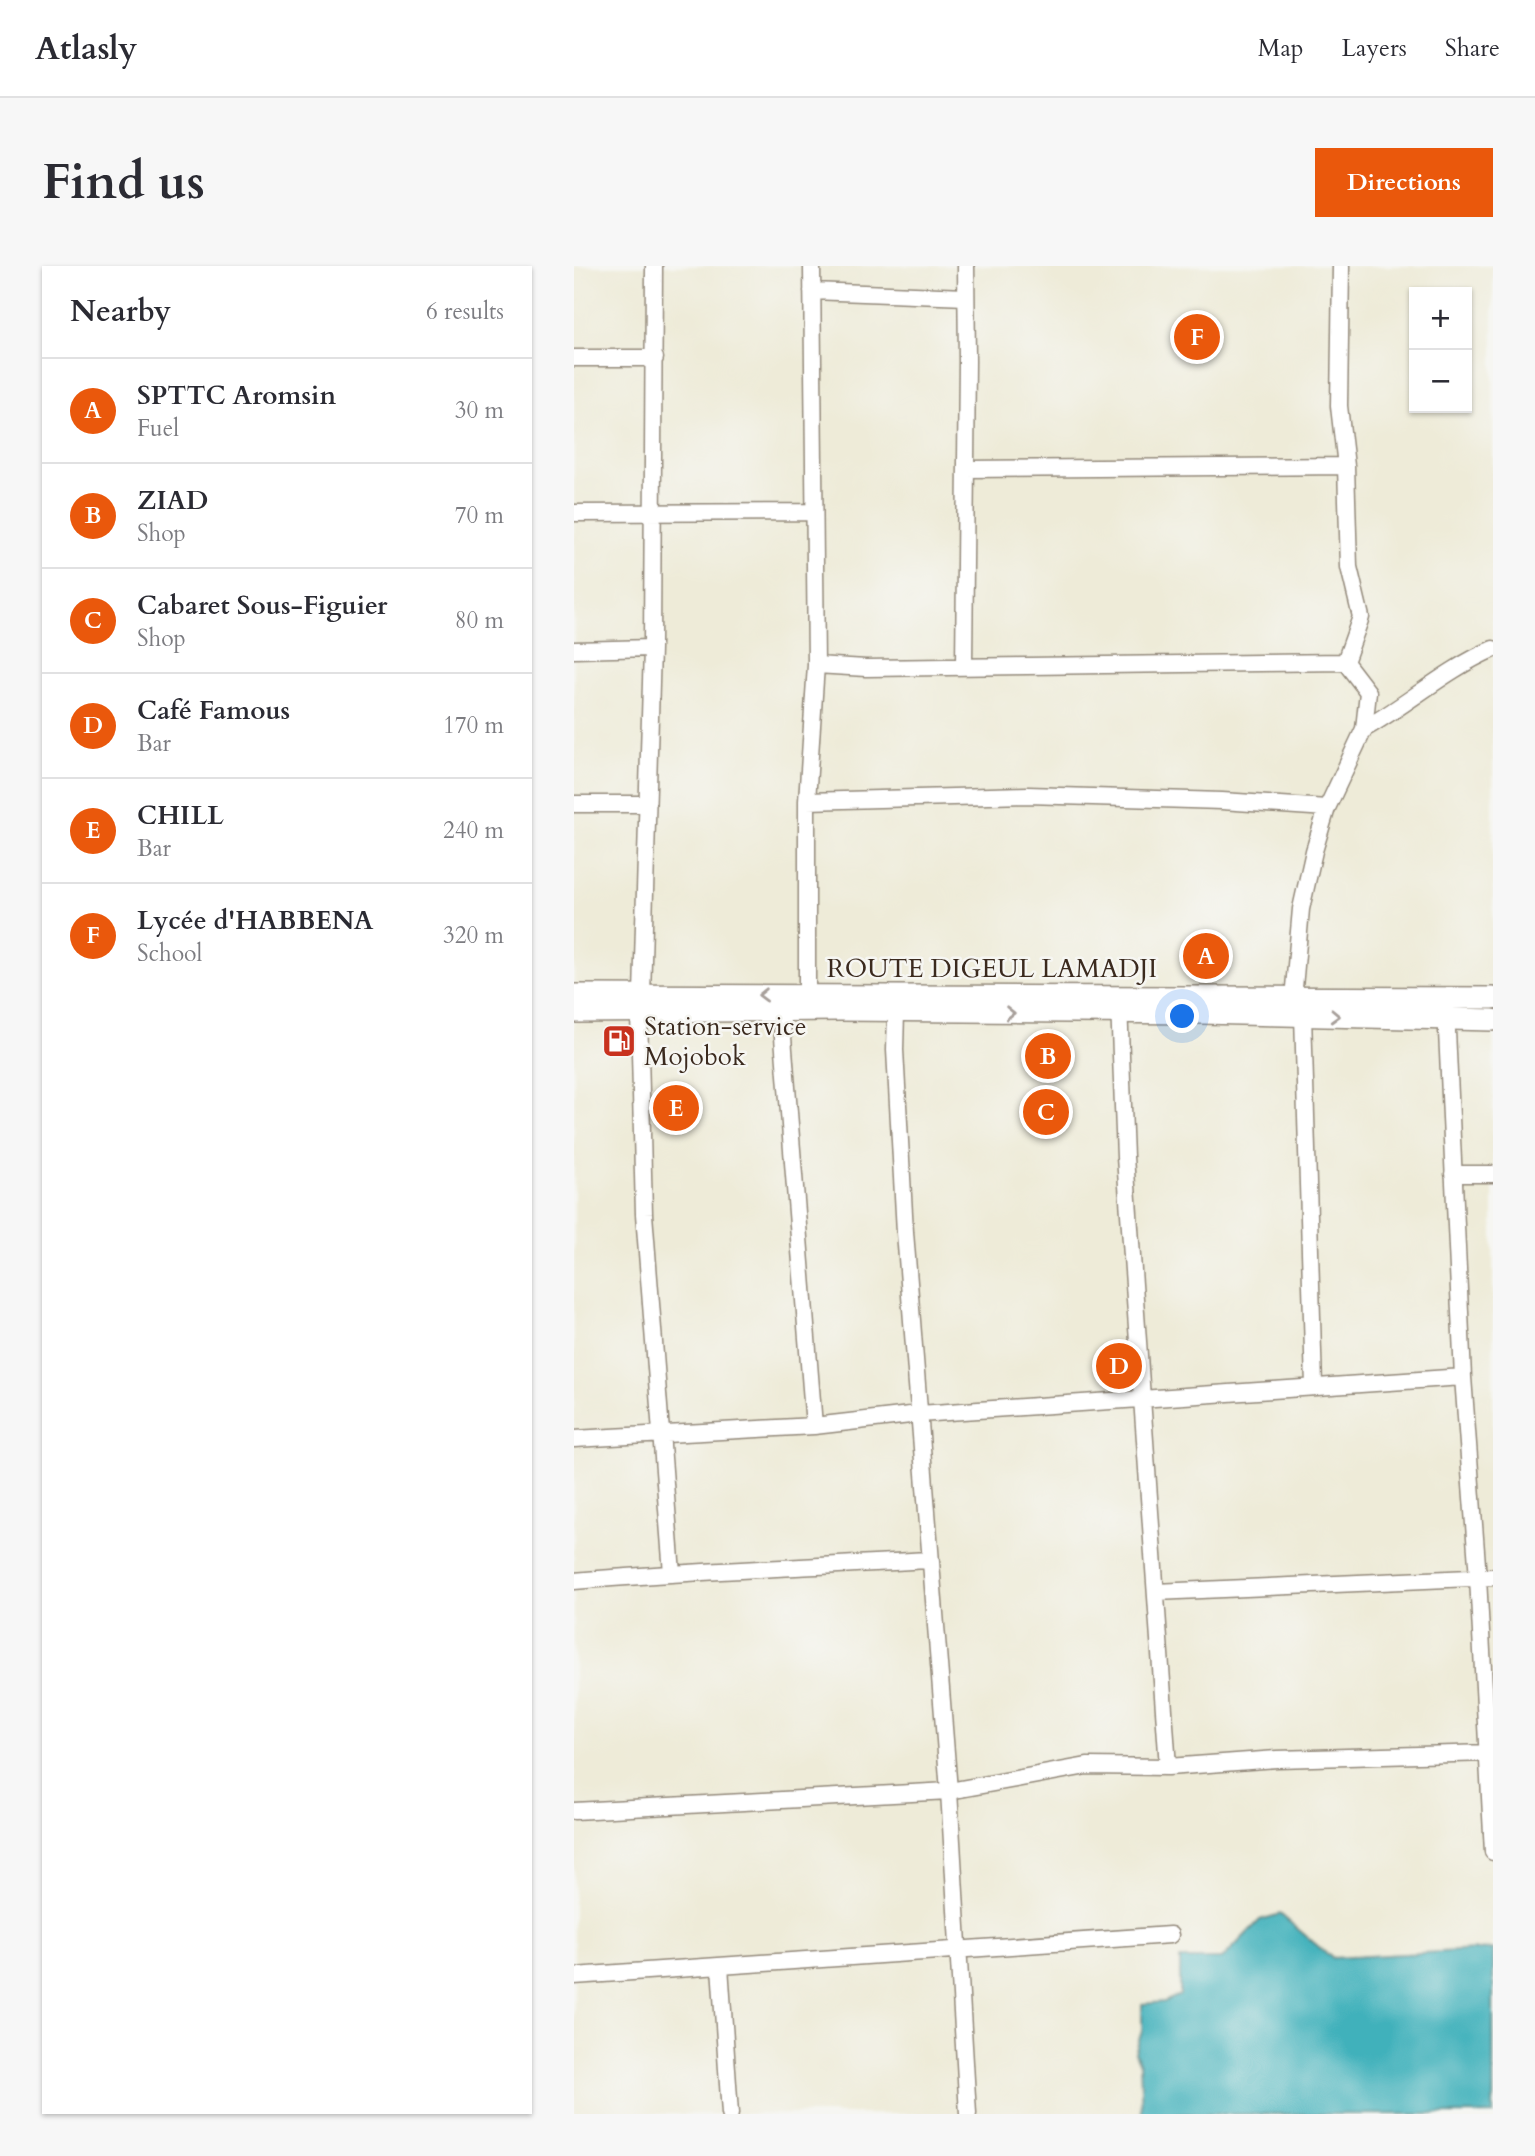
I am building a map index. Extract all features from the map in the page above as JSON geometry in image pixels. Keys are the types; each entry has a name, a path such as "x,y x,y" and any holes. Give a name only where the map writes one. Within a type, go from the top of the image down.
{"main road":[{"name":"ROUTE DIGEUL LAMADJI","path":"574,995 640,1004 807,995 1119,1006 1446,1009 1493,998"},
{"path":"574,1012 640,1004 780,1012 1119,1006"},
{"path":"1446,1009 1493,1020"}],"street":[{"path":"654,266 652,648 640,1004 645,1214 672,1573"},
{"path":"807,995 807,801 816,665 812,266"},
{"path":"964,665 966,266"},
{"path":"1342,266 1339,406 1346,466 1349,567 1361,617 1345,662"},
{"path":"812,291 966,297"},
{"path":"574,358 654,358"},
{"path":"967,468 1346,466"},
{"path":"574,513 814,512"},
{"path":"574,650 652,648"},
{"path":"1364,729 1464,663 1493,649"},
{"path":"816,665 866,668 1345,662"},
{"path":"1314,1386 1298,1007 1301,909 1327,808 1364,729 1368,692 1345,662"},
{"path":"807,801 1028,795 1222,801 1327,808"},
{"path":"574,804 647,804"},
{"path":"1119,1006 1125,1157 1168,1767"},
{"path":"1446,1009 1463,1377 1485,1578 1493,1852"},
{"path":"780,1012 814,1426"},
{"path":"896,1012 895,1050 902,1180 948,1791 968,2114"},
{"path":"1453,1174 1493,1174"},
{"path":"574,1439 814,1426 919,1414 1463,1377"},
{"path":"574,1581 672,1573 929,1560"},
{"path":"1156,1592 1485,1578"},
{"path":"574,1811 948,1791 1087,1766 1168,1767 1277,1759 1489,1753"},
{"path":"574,1976 1170,1935"},
{"path":"720,1966 730,2114"}],"water":[{"path":"1280,1914 1332,1958 1493,1949 1493,2114 1142,2114 1140,2064 1135,2052 1142,2031 1142,2004 1164,2002 1180,1995 1180,1959 1222,1959 1260,1920"}],"place":[{"name":"Lycée d'HABBENA","path":"1197,337"},
{"name":"SPTTC Aromsin","path":"1206,956"},
{"name":"Station-service Mojobok","path":"619,1041"},
{"name":"ZIAD","path":"1048,1056"},
{"name":"CHILL","path":"676,1108"},
{"name":"Cabaret Sous-Figuier","path":"1046,1112"},
{"name":"Café Famous","path":"1119,1366"}]}
